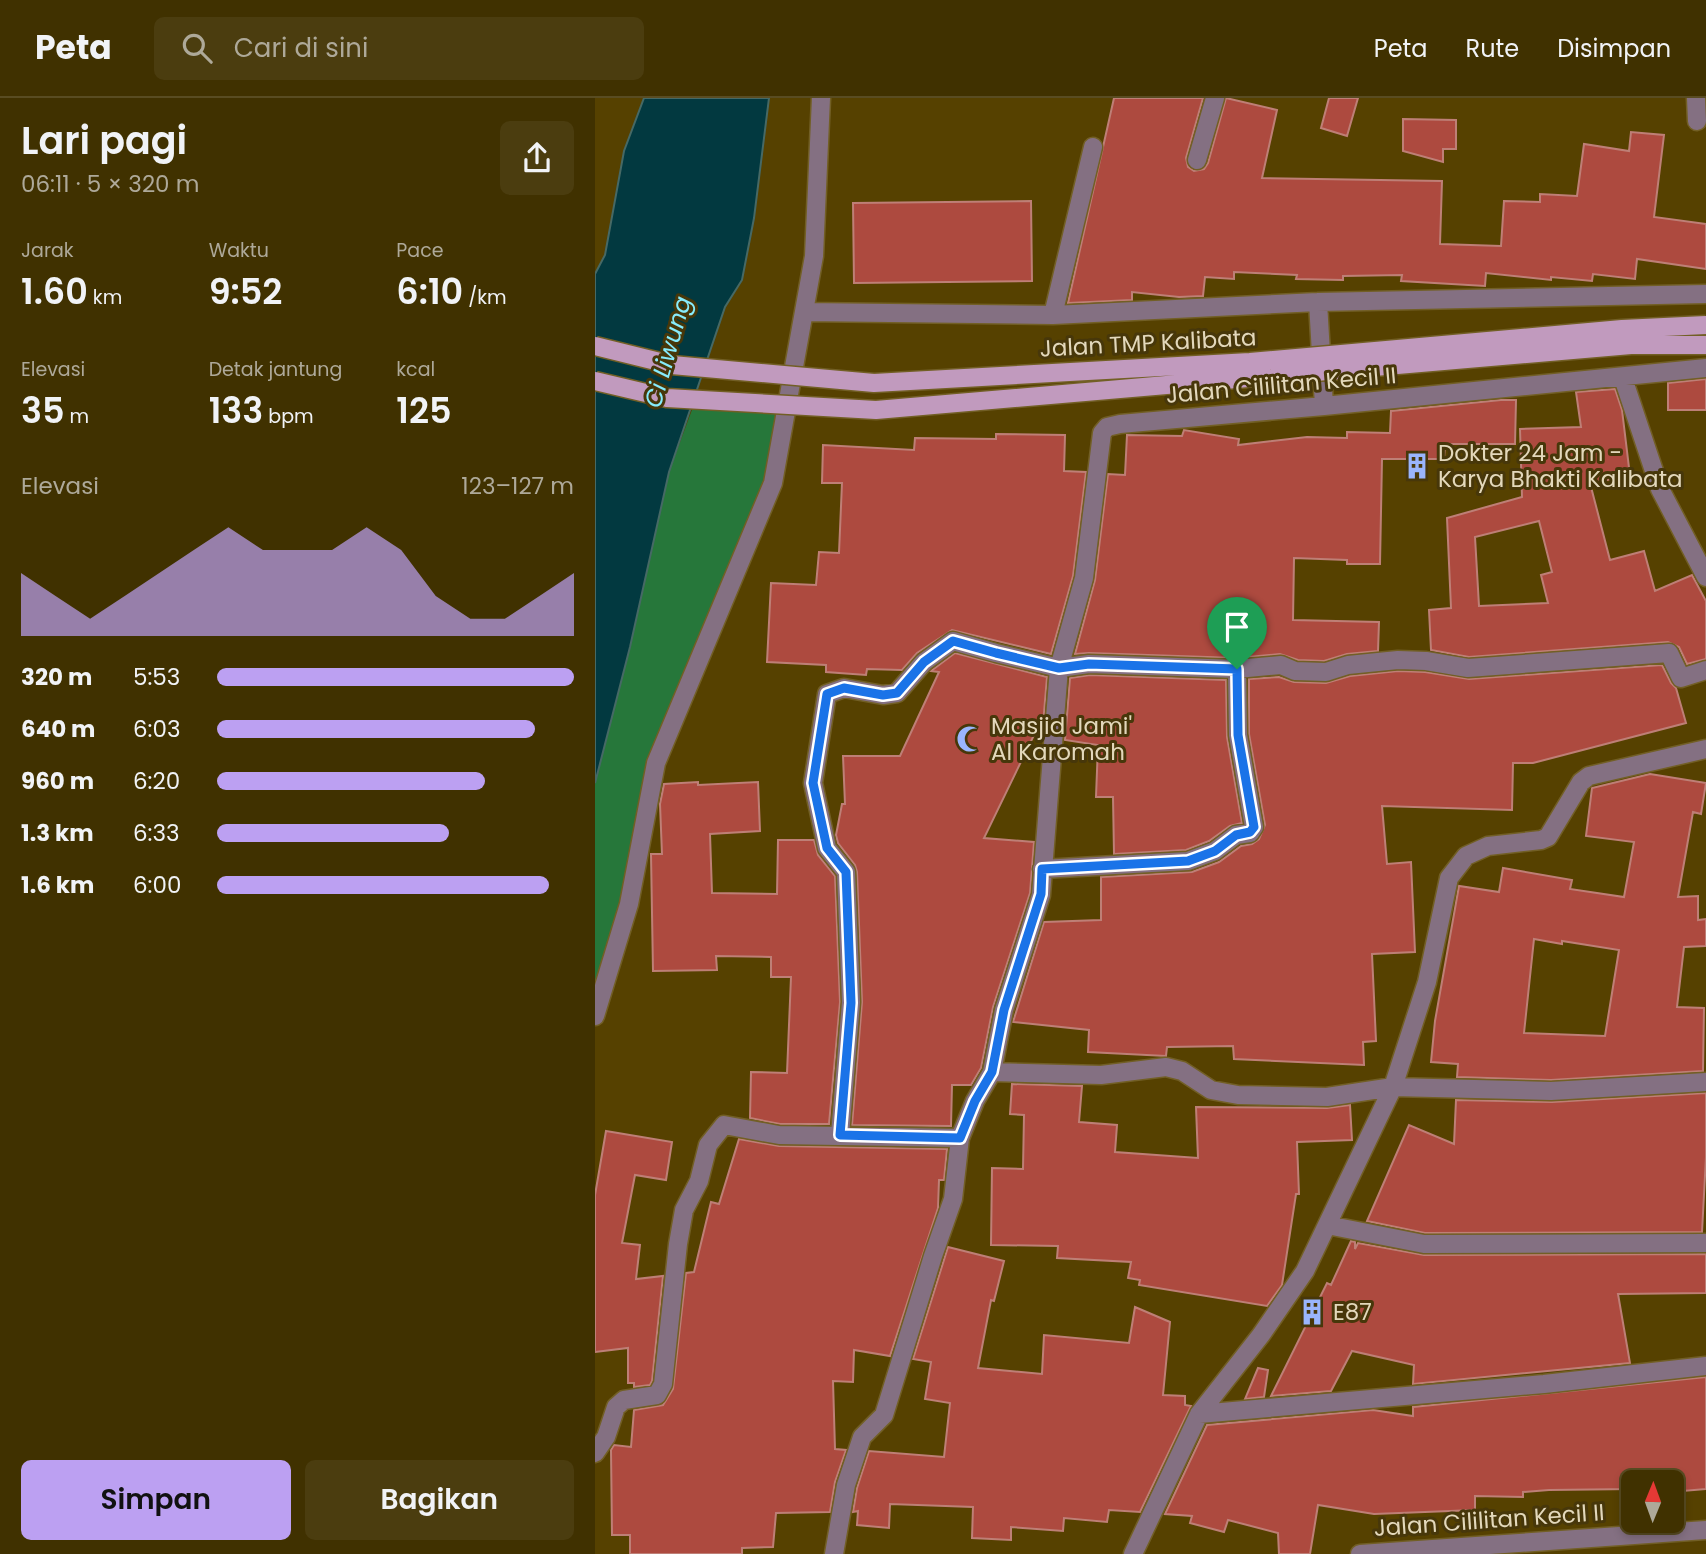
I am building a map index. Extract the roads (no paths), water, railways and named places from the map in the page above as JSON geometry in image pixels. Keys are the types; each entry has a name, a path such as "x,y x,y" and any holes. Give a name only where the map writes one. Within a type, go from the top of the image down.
{"main road":[{"name":"Jalan TMP Kalibata","path":"595,346 672,365 874,383 1250,362 1622,329 1706,325"},
{"name":"Jalan TMP Kalibata","path":"595,381 667,398 876,410 1631,345 1706,345"}],"street":[{"path":"595,1016 629,904 656,763 773,483 814,256 821,98"},
{"path":"1197,160 1215,98"},
{"path":"1696,98 1697,121"},
{"path":"1053,315 1093,147"},
{"path":"804,312 1053,315 1318,302 1706,294"},
{"path":"1318,302 1324,406"},
{"name":"Jalan Cililitan Kecil II","path":"834,1554 846,1485 862,1437 884,1415 953,1199 960,1138 975,1101 992,1072 1004,1010 1041,894 1059,668 1084,578 1102,433 1107,427 1120,424 1706,368"},
{"path":"1623,378 1660,489 1706,577"},
{"path":"840,1135 851,1003 846,872 827,848 813,783 827,694 844,688 883,695 897,693 924,662 953,641 1059,668 1089,664 1237,669 1280,665 1295,671 1326,672 1348,665 1398,660 1426,661 1468,668 1669,653 1681,678 1706,670"},
{"path":"1042,869 1188,861 1215,851 1236,835 1250,832 1254,827 1238,735 1237,669"},
{"path":"1133,1554 1199,1414 1261,1335 1305,1271 1392,1087 1427,982 1449,878 1466,856 1488,846 1541,841 1548,837 1581,782 1589,776 1706,749"},
{"path":"992,1072 1101,1075 1165,1067 1182,1071 1211,1090 1238,1095 1327,1097 1392,1087 1551,1091 1706,1082"},
{"path":"595,1453 606,1437 617,1407 624,1400 657,1395 663,1384 684,1210 699,1181 708,1145 724,1125 779,1135 960,1138"},
{"path":"1327,1225 1423,1244 1706,1243"},
{"path":"1199,1414 1544,1384 1706,1366"},
{"name":"Jalan Cililitan Kecil II","path":"1360,1554 1706,1530"}],"water":[{"name":"Ci Liwung","path":"644,98 769,98 754,218 742,280 725,307 669,472 630,647 595,783 595,274 605,255 624,151"}],"place":[{"name":"Dokter 24 Jam - Karya Bhakti Kalibata","path":"1417,466"},
{"name":"Masjid Jami' Al Karomah","path":"970,739"},
{"name":"E87","path":"1312,1312"}]}
